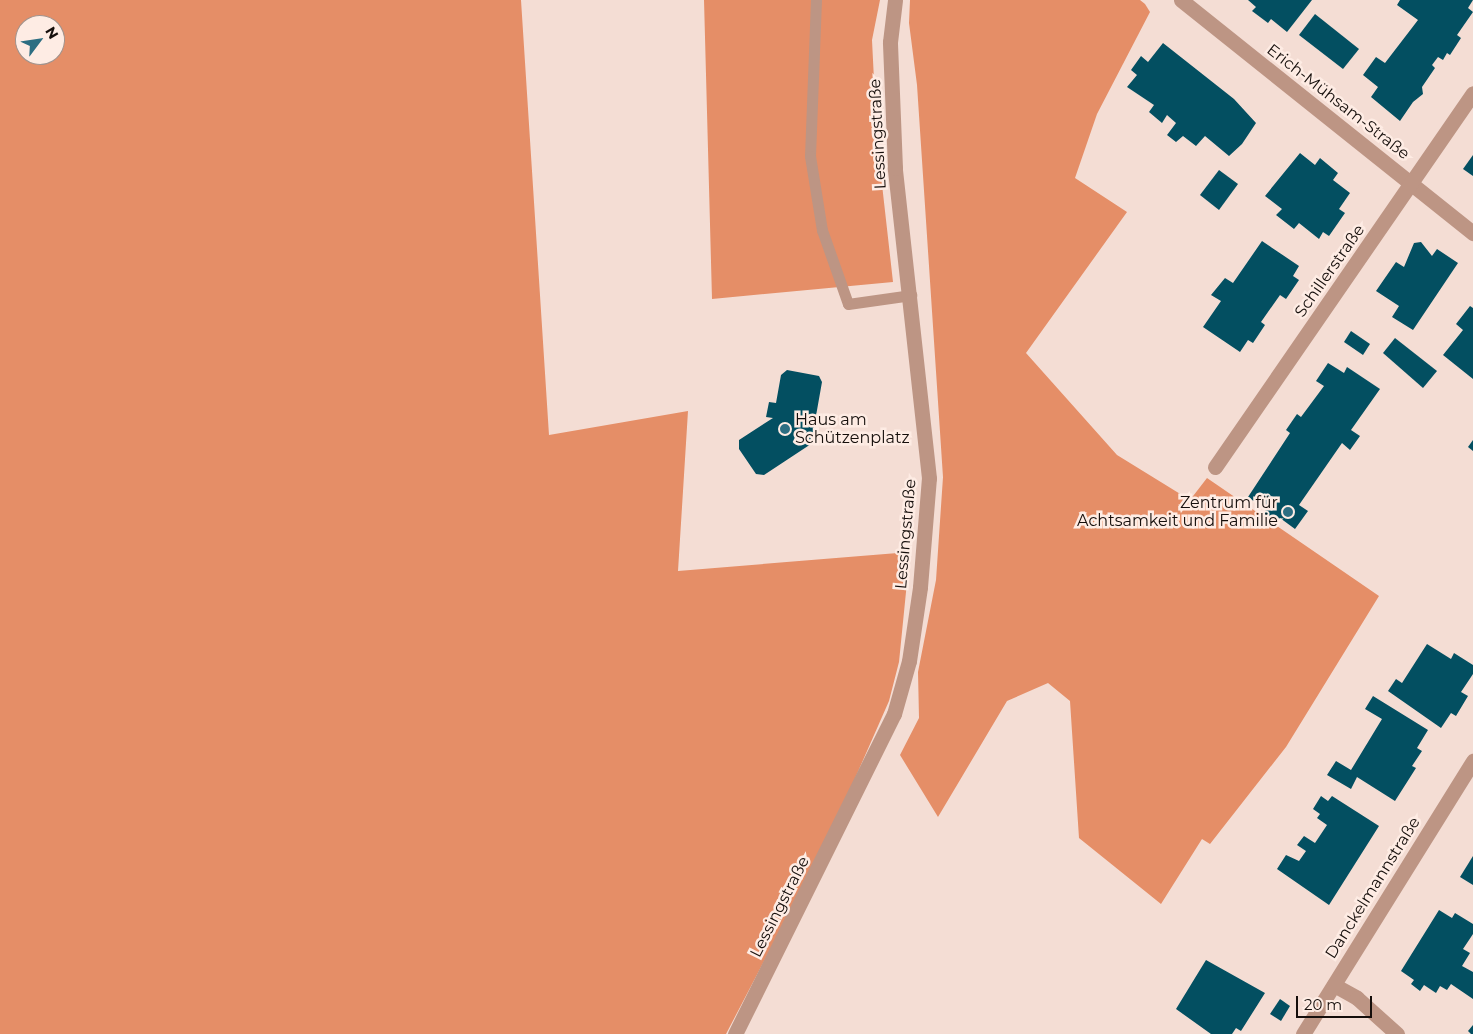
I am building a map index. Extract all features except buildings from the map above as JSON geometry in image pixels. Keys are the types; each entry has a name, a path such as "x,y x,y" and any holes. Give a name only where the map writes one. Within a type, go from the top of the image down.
{"street":[{"name":"Lessingstraße","path":"735,1034 890,723 909,661 920,587 929,478 911,295 895,168 890,42 895,0"},
{"name":"Erich-Mühsam-Straße","path":"1181,0 1473,232"},
{"name":"Schillerstraße","path":"1215,468 1473,93"},
{"name":"Danckelmannstraße","path":"1303,1034 1473,761"},
{"path":"1334,985 1357,998 1397,1034"}],"lane":[{"path":"816,0 810,156 822,230 848,304 911,295"}],"shaded area":[{"path":"0,0 521,0 549,435 688,411 678,571 910,552 899,662 889,701 831,833 726,1034 0,1034"},
{"path":"704,0 880,0 872,40 877,140 893,282 712,299"},
{"path":"910,0 1140,0 1145,4 1150,12 1097,114 1075,178 1127,212 1026,353 1117,455 1190,500 1207,478 1379,596 1286,747 1210,844 1202,839 1161,904 1079,838 1070,701 1048,683 1007,701 938,817 900,755 919,718 918,672 936,580 943,477 917,85 909,23"}],"place":[{"name":"Haus am Schützenplatz","path":"785,429"},
{"name":"Zentrum für Achtsamkeit und Familie","path":"1288,512"}]}
